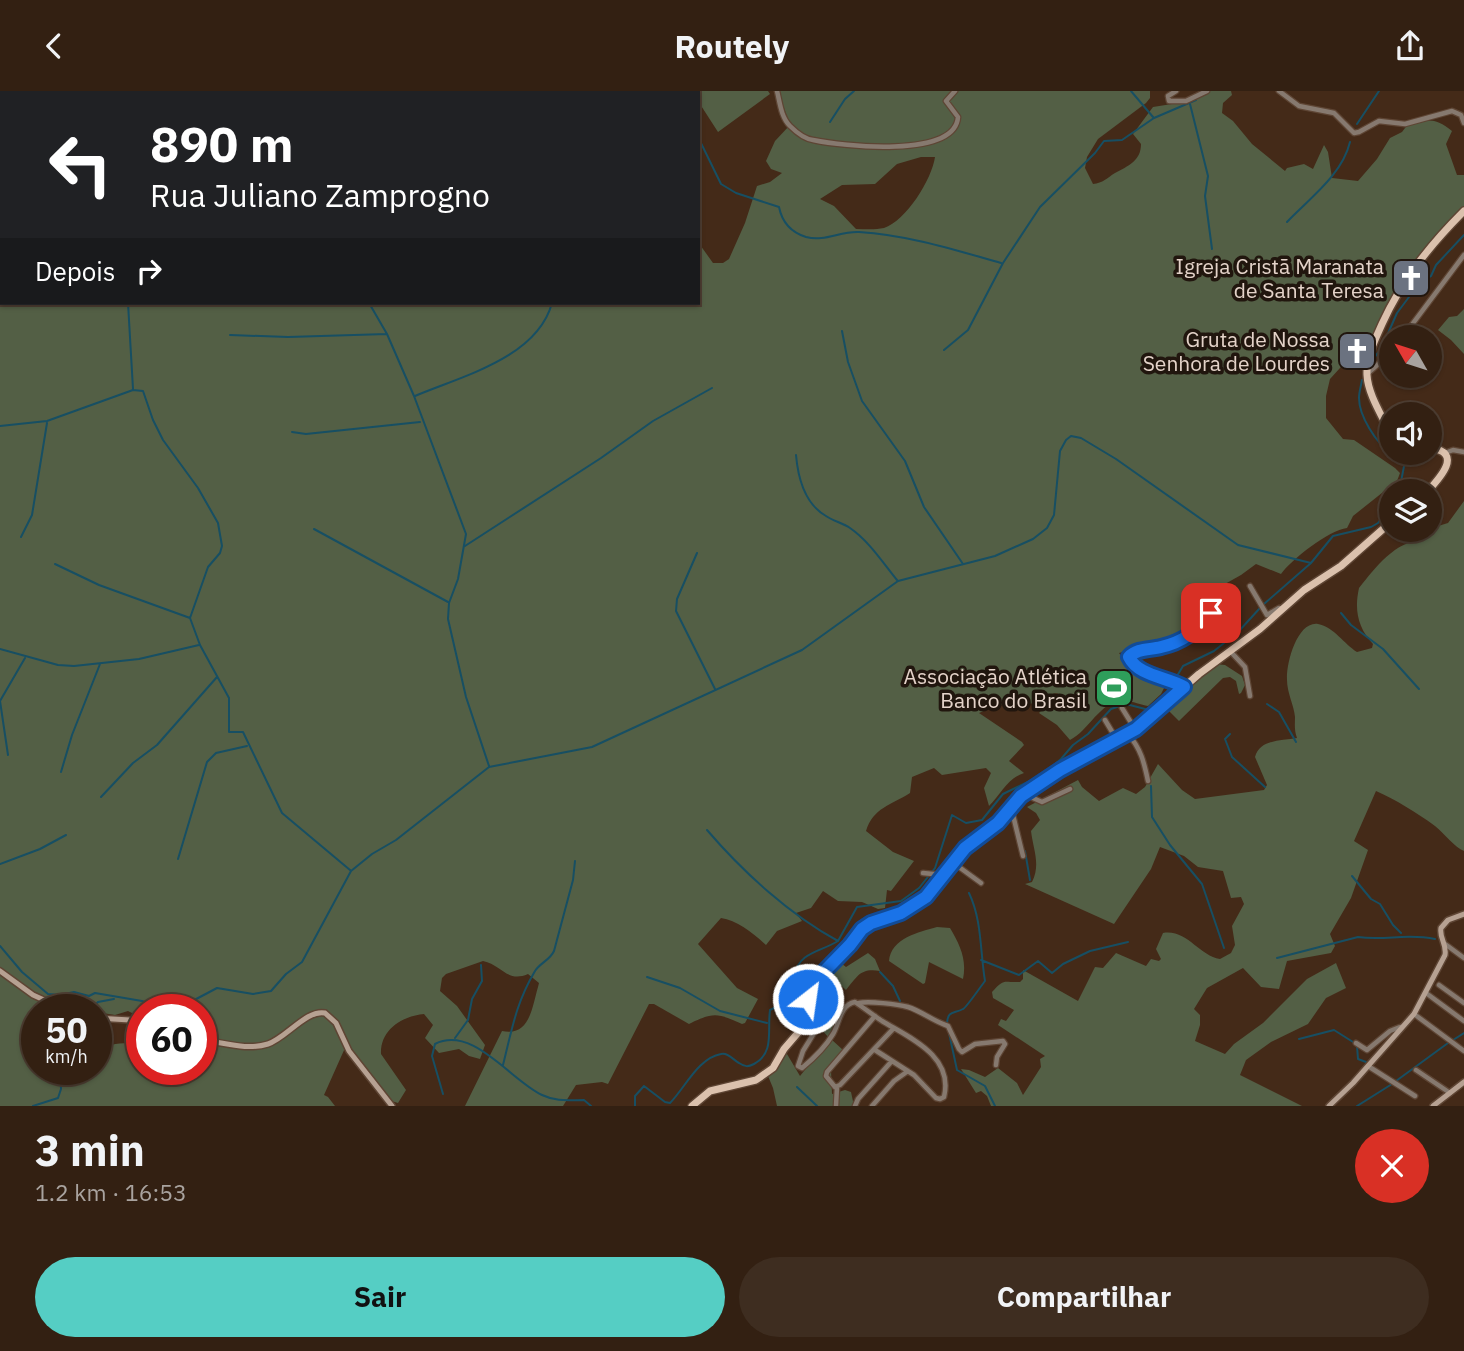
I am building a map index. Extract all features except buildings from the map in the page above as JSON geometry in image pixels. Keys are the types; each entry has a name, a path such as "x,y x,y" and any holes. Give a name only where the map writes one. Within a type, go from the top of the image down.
{"main road":[{"path":"1379,408 1367,374 1374,340 1406,278 1464,211"},
{"path":"1437,479 1447,463 1445,453 1442,452"},
{"path":"696,1103 719,1088 756,1080 773,1068 784,1049 809,1020 810,989 866,926 901,913 926,897 965,848 994,827 1028,792 1060,770 1132,732 1184,687 1260,629 1293,599 1342,566 1379,533"}],"street":[{"path":"777,91 785,119 806,138 814,141 900,147 930,142 955,127 958,117 946,101 956,91"},
{"path":"1176,91 1168,96 1168,100 1186,101 1207,91"},
{"path":"1279,91 1299,106 1334,113 1354,133 1379,121 1405,124 1452,111 1461,115 1464,123"},
{"path":"1412,325 1464,255"},
{"path":"1367,374 1379,367"},
{"path":"1445,453 1458,450 1464,452"},
{"path":"1250,586 1268,615 1293,599"},
{"path":"1184,687 1143,671 1131,661 1130,655 1175,643 1195,632 1211,613 1219,597"},
{"path":"1229,651 1245,667 1250,696"},
{"path":"1122,708 1143,756 1148,781"},
{"path":"1105,720 1118,740"},
{"path":"1028,792 1042,802 1070,789"},
{"path":"1011,807 1023,856"},
{"path":"965,848 959,867 981,883"},
{"path":"928,874 944,875"},
{"path":"1464,914 1455,916 1442,926 1440,933 1445,944 1464,958"},
{"path":"1329,1106 1414,1014 1443,959 1445,944"},
{"path":"835,959 819,989 819,1025 803,1051 798,1062 799,1067 806,1065 832,1036 846,1005 851,1002 875,1002 909,1008 948,1026 962,1052 975,1044 1003,1041 1005,1043 997,1057 996,1065"},
{"path":"0,971 32,994"},
{"path":"1439,985 1464,1003"},
{"path":"1426,993 1464,1021"},
{"path":"858,1003 933,1054 940,1065 945,1083 942,1098 934,1097 908,1070 874,1050"},
{"path":"217,1043 237,1046 265,1045 285,1036 312,1014 320,1012 336,1023 349,1051 375,1088 392,1106"},
{"path":"1414,1014 1464,1051"},
{"path":"836,1106 836,1087 826,1076 827,1072 875,1016"},
{"path":"1356,1043 1367,1050 1390,1031 1400,1027"},
{"path":"836,1087 894,1028"},
{"path":"855,1106 858,1099 891,1062"},
{"path":"1368,1066 1415,1096"},
{"path":"872,1106 894,1081 908,1070"},
{"path":"1416,1070 1451,1094"},
{"path":"1433,1106 1464,1082"},
{"path":"685,1106 696,1103"}],"green space":[{"path":"700,91 768,91 770,94 718,132 700,104"},
{"path":"778,91 1150,91 1150,98 1146,103 1098,139 1087,157 1085,168 1093,184 1100,183 1136,159 1141,144 1133,134 1153,107 1178,103 1210,91 1231,91 1232,95 1223,103 1222,113 1233,121 1252,144 1285,171 1287,168 1304,164 1313,169 1324,145 1328,152 1332,178 1358,181 1377,159 1390,138 1402,132 1408,124 1436,121 1452,131 1446,144 1457,175 1464,175 1464,208 1419,257 1396,291 1366,350 1360,346 1330,379 1326,396 1326,418 1343,439 1354,440 1379,457 1379,465 1391,465 1395,468 1400,473 1398,479 1379,479 1379,495 1353,516 1347,528 1330,534 1311,547 1281,574 1256,564 1200,598 1195,606 1196,626 1177,643 1160,649 1119,653 1129,666 1167,682 1161,694 1148,706 1117,701 1102,710 1070,740 1057,725 1039,713 1058,693 1045,695 1041,703 998,705 979,713 1022,742 1024,745 1009,761 1024,773 1009,782 989,806 984,788 991,773 986,768 942,775 934,768 912,777 910,793 878,812 866,831 893,852 914,861 891,891 887,890 885,908 878,909 862,902 838,901 823,891 811,908 796,913 802,921 777,931 766,945 751,932 721,918 698,944 737,988 758,999 745,1023 716,1015 689,1024 654,1004 649,1004 608,1084 602,1082 576,1085 563,1106 465,1106 502,1031 519,1029 528,1019 539,983 528,974 510,975 483,961 446,974 442,978 440,991 457,1006 485,1045 480,1059 459,1049 439,1053 425,1038 433,1025 424,1014 416,1015 400,1021 388,1031 382,1045 381,1054 406,1090 398,1103 388,1100 345,1048 324,1095 335,1106 0,1106 0,305 700,305 700,245 713,263 723,263 729,259 757,186 770,182 782,173 771,169 766,161 775,141 790,125","holes":["921,157 935,157 917,198 901,217 884,228 856,229 834,206 820,199 842,185 875,184 897,164","21,994 112,994 112,1015 126,1012 126,994 217,994 217,1085 126,1085 126,1043 112,1045 112,1085 21,1085"]},
{"path":"1464,309 1464,354 1442,333 1442,325 1449,317 1457,316"},
{"path":"1464,501 1464,851 1421,816 1376,791 1354,841 1368,850 1351,898 1330,934 1335,946 1331,953 1287,961 1279,989 1261,987 1243,968 1207,988 1194,1009 1200,1015 1195,1041 1225,1054 1263,1023 1307,979 1336,963 1346,988 1326,998 1308,1024 1271,1042 1246,1060 1240,1075 1302,1106 991,1106 987,1096 981,1091 976,1093 961,1069 985,1077 998,1068 1017,1083 1023,1095 1041,1067 1040,1059 1045,1056 998,1025 1001,1019 1006,1021 1014,1010 993,998 992,992 1000,984 1020,982 1023,979 1023,970 1078,1001 1095,967 1103,968 1116,953 1146,966 1151,959 1159,961 1161,959 1156,949 1163,933 1179,935 1220,959 1231,953 1235,945 1232,926 1244,904 1241,897 1231,898 1223,871 1198,867 1184,856 1160,847 1151,869 1114,924 1025,884 1032,882 1035,875 1031,831 1040,820 1036,813 1027,807 1078,780 1082,787 1099,801 1123,788 1136,794 1145,787 1158,764 1182,790 1195,799 1264,790 1267,785 1255,757 1258,751 1272,742 1297,738 1287,680 1288,664 1299,636 1304,629 1318,624 1329,629 1357,652 1372,648 1373,644 1358,618 1359,588 1379,564 1404,545 1411,542 1442,542 1442,525 1448,523"},
{"path":"1215,664 1225,665 1242,676 1245,685 1241,693 1239,694 1236,681 1230,677 1223,678 1179,721 1167,709"},
{"path":"937,927 950,928 957,940 962,952 963,979 929,962 923,984 889,961 891,953 900,941"},
{"path":"868,953 875,959 880,971 864,972 846,990 835,980 828,985 841,998 839,1002 845,1007 831,1039 843,1050 831,1070 832,1094 845,1090 851,1092 854,1106 777,1106 768,1076 784,1055 787,1054 800,1076 830,1039 820,1028 822,1014 814,1013 813,994 816,983 837,960 846,967"}],"waterway":[{"path":"830,122 845,99 854,91"},
{"path":"1131,91 1153,117"},
{"path":"1357,124 1379,91"},
{"path":"944,350 968,330 1003,263 1040,207 1104,141 1122,140 1154,118 1196,100"},
{"path":"1190,104 1208,176 1205,196 1212,249"},
{"path":"700,141 721,184 736,193 779,207 788,226 800,235 820,238 859,232 895,236 1001,263"},
{"path":"1287,222 1333,175 1350,142"},
{"path":"1372,361 1382,347 1397,313 1418,285 1431,276 1436,265 1464,235"},
{"path":"128,305 133,389"},
{"path":"370,305 387,334 414,396 466,534 458,579 449,603 448,619 466,697 489,766"},
{"path":"415,396 495,363 514,351 531,338 544,322 551,305"},
{"path":"842,331 848,362 862,401 905,461 924,507 963,564"},
{"path":"230,335 288,337 387,334"},
{"path":"1362,380 1359,398 1362,413 1379,442"},
{"path":"465,546 653,421 712,388"},
{"path":"0,426 47,421 133,390 143,391 163,440 198,488 218,523 222,546 220,553 208,567 190,618 200,645 229,698 229,732 243,732 282,813 350,870"},
{"path":"292,432 306,434 420,422"},
{"path":"21,537 32,515 47,423"},
{"path":"0,946 22,972 48,994 74,992 89,996 95,993 142,1001 167,1009 183,1006 217,988 253,994 271,991 286,974 302,962 351,871 396,840 489,767 592,747 802,650 898,581 995,556 1033,539 1047,528 1054,515 1060,451 1071,436 1081,438 1116,459 1238,545 1311,563"},
{"path":"796,455 801,481 813,505 826,516 857,533 897,580"},
{"path":"1402,479 1404,465"},
{"path":"1264,604 1311,563 1333,536 1371,527 1379,522"},
{"path":"314,529 448,602"},
{"path":"697,553 677,599 676,611 715,689"},
{"path":"55,564 99,585 190,618"},
{"path":"635,1106 635,1096 644,1086 670,1103 705,1061 721,1054 726,1054 746,1066 761,1059 768,1047 770,1010 795,998 795,975 801,961 838,941 857,907 901,901 919,888 935,868 952,815 966,823 982,820 1003,794 1042,775 1088,734 1111,709 1126,704 1154,709 1183,666 1214,651 1239,631 1260,608"},
{"path":"1341,613 1351,625 1383,649 1419,689"},
{"path":"0,649 58,665 74,666 139,659 199,645"},
{"path":"0,701 25,658"},
{"path":"61,772 72,735 100,664"},
{"path":"101,797 133,763 157,745 217,677"},
{"path":"0,701 8,755"},
{"path":"1267,704 1279,712 1296,742"},
{"path":"1230,734 1225,739 1232,757 1265,787"},
{"path":"178,859 207,762 216,753 247,746"},
{"path":"1151,786 1152,817 1170,845 1202,884 1224,948"},
{"path":"707,830 768,891 802,919 838,941"},
{"path":"0,864 40,849 66,835"},
{"path":"1025,851 1030,880"},
{"path":"503,1065 523,994 535,971 554,951 573,880 575,861"},
{"path":"1352,876 1371,899 1380,904 1401,933"},
{"path":"947,1023 950,1014 965,1008 985,981 978,925 969,893"},
{"path":"1277,958 1358,937 1435,939"},
{"path":"981,960 1019,975 1038,961 1052,973 1063,964 1090,951 1128,942"},
{"path":"455,1038 468,1020 472,999 482,981 481,965"},
{"path":"880,972 893,986 900,1001"},
{"path":"647,977 680,988 720,1011 767,1023"},
{"path":"1299,1039 1334,1030 1353,1042"},
{"path":"949,1033 957,1070 985,1086 995,1106"},
{"path":"1453,1040 1464,1033"},
{"path":"443,1094 432,1056 435,1044 449,1040 477,1048 542,1095 558,1100 584,1100 591,1106"},
{"path":"1396,1081 1448,1043"},
{"path":"1357,1046 1358,1059 1366,1062"},
{"path":"1357,1106 1392,1084"},
{"path":"33,1106 58,1098 61,1085"},
{"path":"797,1087 817,1106"}],"place":[{"name":"Igreja Cristã Maranata de Santa Teresa","path":"1411,278"},
{"name":"Gruta de Nossa Senhora de Lourdes","path":"1357,351"},
{"name":"Associação Atlética Banco do Brasil","path":"1114,688"}],"route":[{"path":"808,999 813,983 862,929 871,923 901,913 926,897 965,848 1002,820 1021,796 1060,770 1136,729 1184,687 1143,671 1129,657 1134,652 1184,639 1195,632 1211,613"}]}
